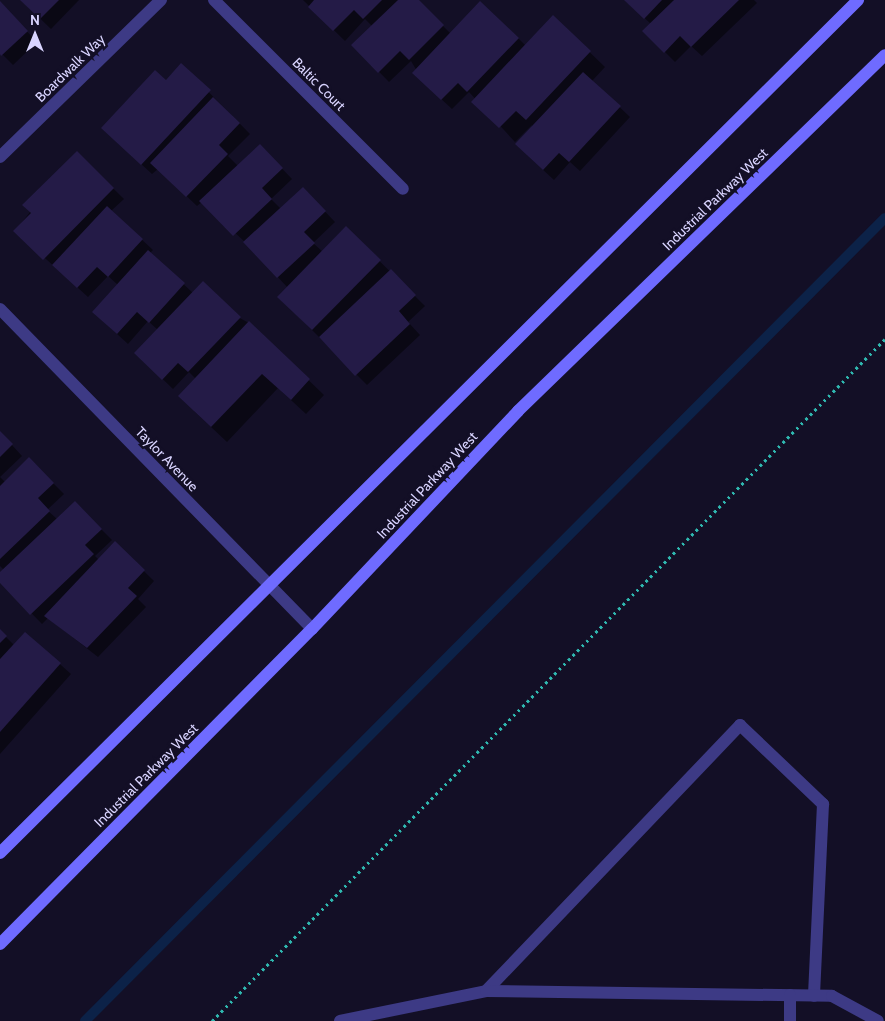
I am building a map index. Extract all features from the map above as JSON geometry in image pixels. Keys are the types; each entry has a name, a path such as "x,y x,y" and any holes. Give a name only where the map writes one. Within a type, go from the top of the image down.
{"main road":[{"path":"0,853 268,584 858,0"},
{"name":"Industrial Parkway West","path":"0,944 312,629 518,411 885,55"}],"street":[{"name":"Boardwalk Way","path":"0,157 161,0"},
{"name":"Baltic Court","path":"214,0 403,190"},
{"name":"Taylor Avenue","path":"0,310 312,629"},
{"path":"486,991 740,725 823,804 814,996"},
{"path":"340,1021 486,991 832,996 878,1021"},
{"path":"790,995 790,1021"}],"path":[{"path":"212,1021 885,339"}],"building":[{"path":"20,0 59,0 40,19"},
{"path":"314,0 382,0 363,19 354,10 333,31 308,7"},
{"path":"398,0 419,0 444,25 409,60 400,51 378,73 351,45"},
{"path":"624,0 662,0 644,19"},
{"path":"674,0 739,0 691,47 680,36 664,53 642,31"},
{"path":"0,1 28,31 1,56 0,54"},
{"path":"480,1 519,38 467,92 458,83 441,100 412,73"},
{"path":"553,15 591,51 526,120 516,111 499,128 471,102"},
{"path":"181,63 211,90 141,165 101,128 155,70 166,80"},
{"path":"583,72 621,106 569,162 559,153 543,170 515,144"},
{"path":"213,97 240,123 219,145 228,154 186,197 150,163"},
{"path":"260,144 283,168 262,188 272,199 233,236 199,201"},
{"path":"77,151 114,188 43,260 13,231 31,213 22,205"},
{"path":"303,187 326,211 304,232 315,243 277,278 243,242"},
{"path":"107,206 143,239 108,277 97,267 77,288 52,265"},
{"path":"346,226 381,260 312,330 277,297"},
{"path":"148,250 185,283 149,323 137,312 117,334 92,312"},
{"path":"391,269 416,295 399,311 410,324 355,376 319,337"},
{"path":"203,281 241,317 188,372 178,363 162,380 134,353"},
{"path":"249,321 310,379 291,400 262,374 211,427 178,396"},
{"path":"0,431 13,444 0,457"},
{"path":"29,457 54,483 38,498 50,511 0,559 0,486"},
{"path":"75,501 102,529 85,545 94,554 30,615 0,583 0,572"},
{"path":"115,541 145,570 128,588 137,596 87,648 44,616"},
{"path":"0,629 7,636 0,643"},
{"path":"25,632 61,663 0,732 0,659"}],"waterway":[{"path":"85,1021 885,218"}]}
